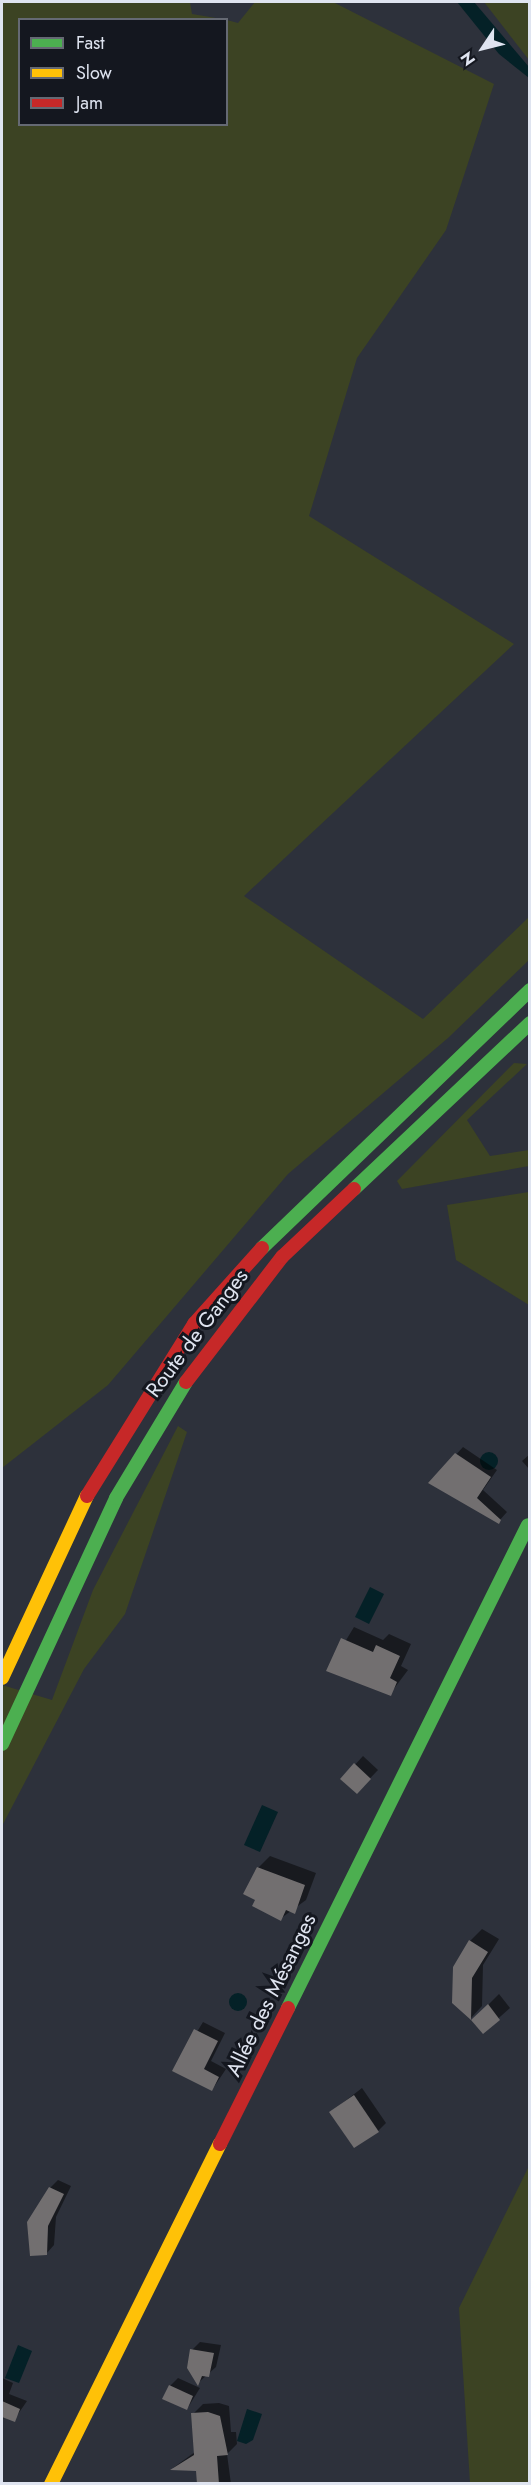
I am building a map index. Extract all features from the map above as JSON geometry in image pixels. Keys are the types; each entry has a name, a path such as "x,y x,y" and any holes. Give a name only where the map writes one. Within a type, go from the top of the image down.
{"main road":[{"name":"Route de Ganges","path":"2,1678 97,1475 194,1324 285,1222 530,990"},
{"name":"Route de Ganges","path":"2,1744 116,1498 202,1355 282,1257 530,1023"},
{"name":"Allée des Mésanges","path":"51,2484 528,1525"}],"green space":[{"path":"2,2 190,2 192,14 216,18 18,18 18,126 228,126 228,20 238,23 255,2 333,2 494,84 446,230 357,358 309,516 514,644 244,896 423,1019 529,917 529,960 448,1038 288,1174 108,1385 2,1468"},
{"path":"484,2 529,2 529,60"},
{"path":"514,1063 527,1064 467,1120 490,1156 529,1150 529,1166 402,1189 397,1181"},
{"path":"530,1192 529,1305 456,1260 447,1205"},
{"path":"178,1426 187,1432 125,1614 84,1669 2,1826 2,1685 52,1700 93,1590"},
{"path":"529,2166 529,2483 470,2483 459,2308"}],"shaded area":[{"path":"457,2 474,2 529,67 529,78 499,54"},
{"path":"489,1452 495,1455 498,1461 495,1467 489,1470 483,1467 480,1461 483,1455"},
{"path":"370,1587 384,1594 369,1624 355,1617"},
{"path":"262,1805 278,1812 260,1852 244,1845"},
{"path":"238,1993 244,1996 247,2002 244,2008 238,2011 232,2008 229,2002 232,1996"},
{"path":"18,2345 32,2351 19,2383 5,2378"},
{"path":"247,2409 262,2414 253,2440 246,2444 237,2441"}],"building":[{"path":"455,1453 491,1477 477,1498 501,1520 499,1524 428,1483"},
{"path":"341,1638 373,1652 376,1645 400,1656 390,1678 397,1682 391,1696 326,1671"},
{"path":"354,1763 371,1779 357,1794 340,1779"},
{"path":"257,1867 305,1885 295,1914 286,1910 281,1921 252,1906 255,1900 243,1894"},
{"path":"469,1940 488,1952 472,1978 471,2020 452,2003 453,1967"},
{"path":"488,2004 500,2020 483,2034 471,2020"},
{"path":"194,2029 218,2041 204,2069 219,2077 212,2091 172,2071"},
{"path":"354,2095 379,2132 354,2148 329,2112"},
{"path":"49,2187 64,2194 48,2226 47,2255 30,2256 27,2222"},
{"path":"190,2349 214,2353 209,2377 202,2376 198,2386 187,2368"},
{"path":"169,2385 193,2396 187,2410 162,2399"},
{"path":"2,2401 20,2409 15,2422 2,2417"},
{"path":"208,2412 220,2416 228,2455 217,2456 219,2484 197,2484 196,2471 170,2470 194,2455 191,2413"}],"traffic: fast":[{"path":"262,1248 530,990"},
{"path":"354,1189 530,1023"},
{"path":"2,1744 116,1498 186,1382"},
{"path":"288,2008 528,1525"}],"traffic: slow":[{"path":"2,1678 87,1496"},
{"path":"51,2484 220,2144"}],"traffic: jam":[{"path":"186,1382 282,1257 354,1189"},
{"path":"87,1496 194,1324 262,1248"},
{"path":"220,2144 288,2008"}]}
